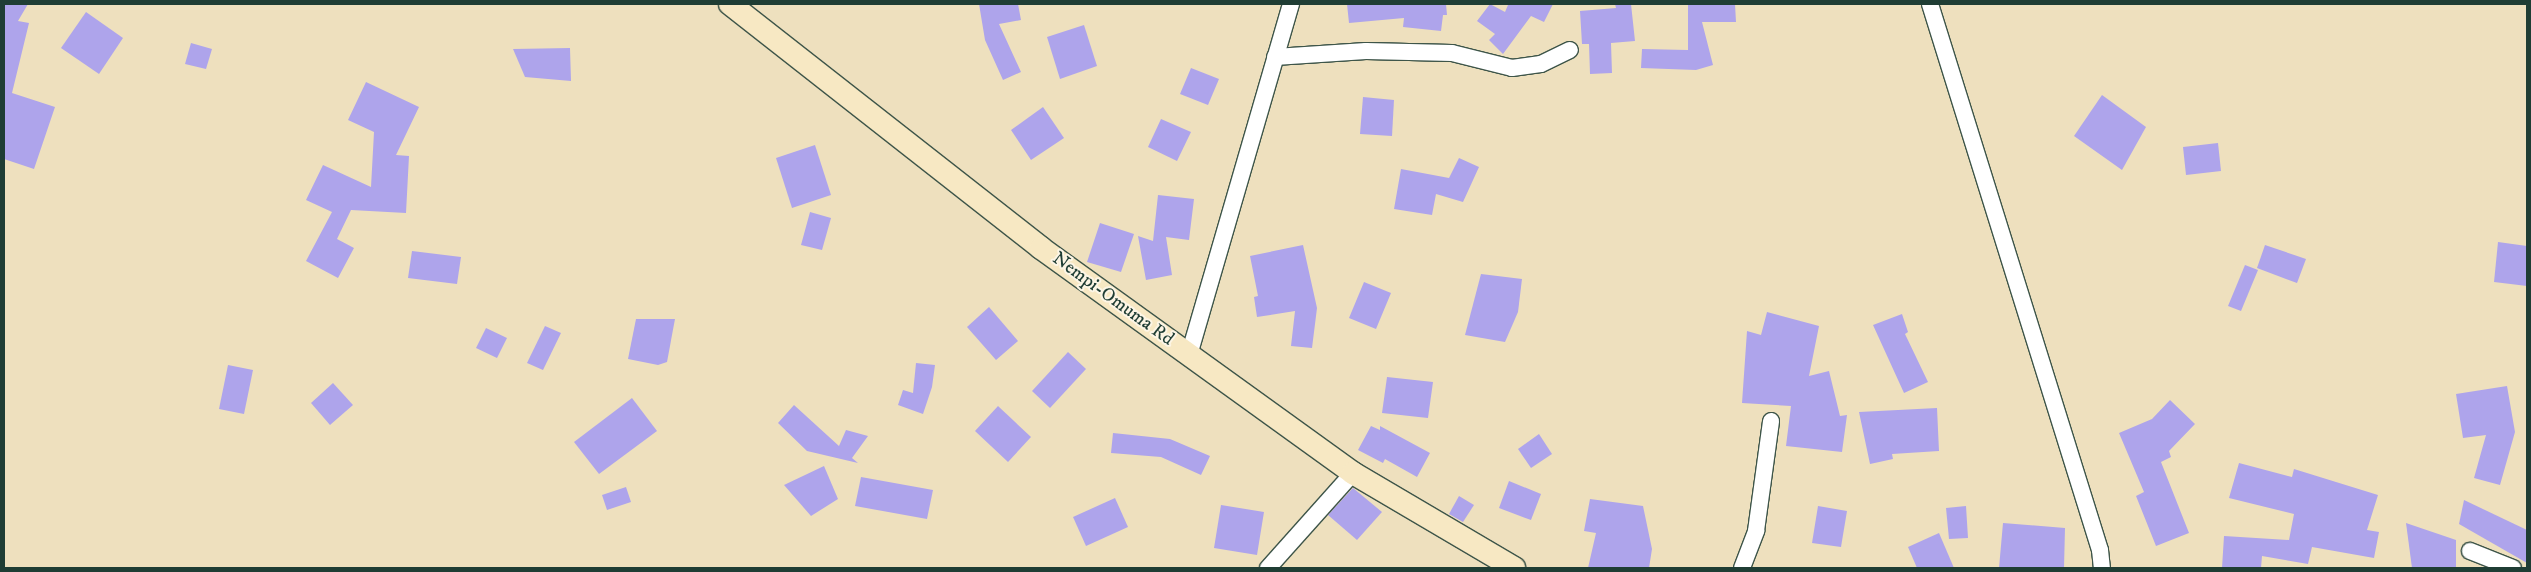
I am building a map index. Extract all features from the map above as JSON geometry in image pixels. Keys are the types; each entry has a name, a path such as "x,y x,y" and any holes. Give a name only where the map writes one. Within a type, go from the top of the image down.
{"street":[{"name":"Nempi-Omuma Rd","path":"730,4 1041,248 1353,473 1514,568"},
{"path":"1189,355 1291,4"},
{"path":"1930,4 2100,550 2102,568"},
{"path":"1275,57 1366,51 1452,53 1512,68 1541,64 1570,50"},
{"path":"1742,568 1756,531 1771,421"},
{"path":"1268,568 1353,473"},
{"path":"2470,551 2513,568"}],"building":[{"path":"4,4 28,4 18,21 29,23 12,93 55,107 34,169 4,159"},
{"path":"979,4 1018,4 1021,20 999,24 1021,72 1003,80 985,40"},
{"path":"1347,4 1446,4 1447,15 1443,15 1441,31 1403,27 1404,18 1349,23"},
{"path":"1490,4 1505,12 1508,5 1506,4 1553,4 1544,22 1531,16 1503,54 1489,40 1495,34 1477,21"},
{"path":"1615,4 1631,4 1635,41 1611,43 1612,73 1590,74 1589,44 1582,44 1580,11 1616,8"},
{"path":"1688,4 1735,4 1736,22 1702,22 1713,65 1696,70 1641,68 1642,49 1688,50"},
{"path":"86,12 123,38 99,74 61,48"},
{"path":"1084,25 1097,66 1060,79 1047,37"},
{"path":"191,43 212,49 206,69 185,64"},
{"path":"570,48 571,81 525,77 513,49"},
{"path":"1191,68 1219,79 1208,105 1180,94"},
{"path":"366,82 419,107 396,155 409,156 406,213 351,210 337,239 354,248 338,278 306,261 332,212 306,200 323,165 371,187 374,132 348,120"},
{"path":"2102,95 2146,127 2122,170 2074,136"},
{"path":"1363,97 1394,100 1392,136 1360,134"},
{"path":"1043,107 1064,138 1031,160 1011,130"},
{"path":"1161,119 1191,132 1177,161 1148,147"},
{"path":"2218,143 2221,171 2186,175 2183,147"},
{"path":"815,145 831,195 792,208 776,158"},
{"path":"1459,158 1479,167 1463,202 1436,194 1432,215 1394,209 1401,169 1449,178"},
{"path":"1158,195 1194,199 1189,240 1166,237 1172,275 1146,280 1138,236 1153,241"},
{"path":"810,212 831,218 822,250 801,245"},
{"path":"1100,223 1134,234 1121,272 1087,262"},
{"path":"2498,242 2527,246 2527,286 2494,282"},
{"path":"1303,245 1317,308 1312,348 1291,346 1295,311 1257,317 1254,297 1258,296 1250,256"},
{"path":"2265,245 2306,259 2297,283 2257,268"},
{"path":"412,251 461,257 457,284 408,278"},
{"path":"2245,265 2258,270 2241,311 2228,306"},
{"path":"1481,274 1522,279 1518,312 1505,342 1465,335"},
{"path":"1364,282 1391,293 1376,329 1349,318"},
{"path":"989,307 1018,341 996,360 967,327"},
{"path":"1767,312 1819,326 1809,376 1829,371 1840,416 1847,415 1842,452 1786,446 1791,406 1742,403 1747,331 1761,335"},
{"path":"1902,314 1908,332 1905,334 1928,382 1904,393 1873,325"},
{"path":"636,319 675,319 667,362 658,365 628,359"},
{"path":"545,326 561,333 543,370 527,363"},
{"path":"486,328 507,338 497,358 476,348"},
{"path":"1068,352 1086,369 1050,408 1032,391"},
{"path":"916,363 935,365 932,387 923,414 898,405 903,390 913,393"},
{"path":"228,365 253,370 244,414 219,409"},
{"path":"1387,377 1433,382 1428,418 1382,413"},
{"path":"333,383 353,405 330,425 311,403"},
{"path":"2507,386 2515,432 2500,485 2474,478 2486,435 2463,438 2456,394"},
{"path":"632,398 657,431 599,474 574,442"},
{"path":"2170,400 2195,424 2169,451 2171,457 2161,462 2189,533 2156,546 2136,496 2144,492 2119,433 2152,419"},
{"path":"794,405 839,446 846,430 868,436 852,458 858,463 807,451 778,423"},
{"path":"998,406 1031,437 1008,462 975,431"},
{"path":"1937,408 1939,451 1892,454 1893,459 1870,464 1859,412"},
{"path":"1371,426 1380,430 1380,426 1430,453 1417,477 1385,459 1383,463 1358,450"},
{"path":"1113,433 1170,439 1210,456 1201,475 1161,457 1111,453"},
{"path":"1539,434 1552,454 1531,468 1518,449"},
{"path":"2239,463 2292,477 2294,469 2378,495 2367,530 2379,532 2374,558 2312,547 2308,564 2262,556 2261,568 2222,568 2224,536 2289,540 2294,514 2229,498"},
{"path":"824,466 838,499 811,516 784,485"},
{"path":"861,477 933,490 927,519 855,506"},
{"path":"1509,481 1541,494 1531,520 1499,508"},
{"path":"626,487 631,502 607,510 602,495"},
{"path":"1353,488 1382,512 1357,540 1328,515"},
{"path":"1459,496 1474,505 1463,522 1449,514"},
{"path":"1115,498 1128,527 1086,546 1073,517"},
{"path":"1590,499 1643,506 1652,549 1649,568 1588,568 1596,533 1584,531"},
{"path":"2464,500 2527,530 2527,563 2459,524"},
{"path":"1221,505 1264,512 1257,555 1214,548"},
{"path":"1818,506 1847,511 1841,547 1812,543"},
{"path":"1966,506 1968,538 1949,539 1946,508"},
{"path":"2003,523 2065,528 2064,568 1999,568"},
{"path":"2406,523 2456,540 2456,568 2412,568"},
{"path":"1939,533 1954,568 1917,568 1908,547"}]}
